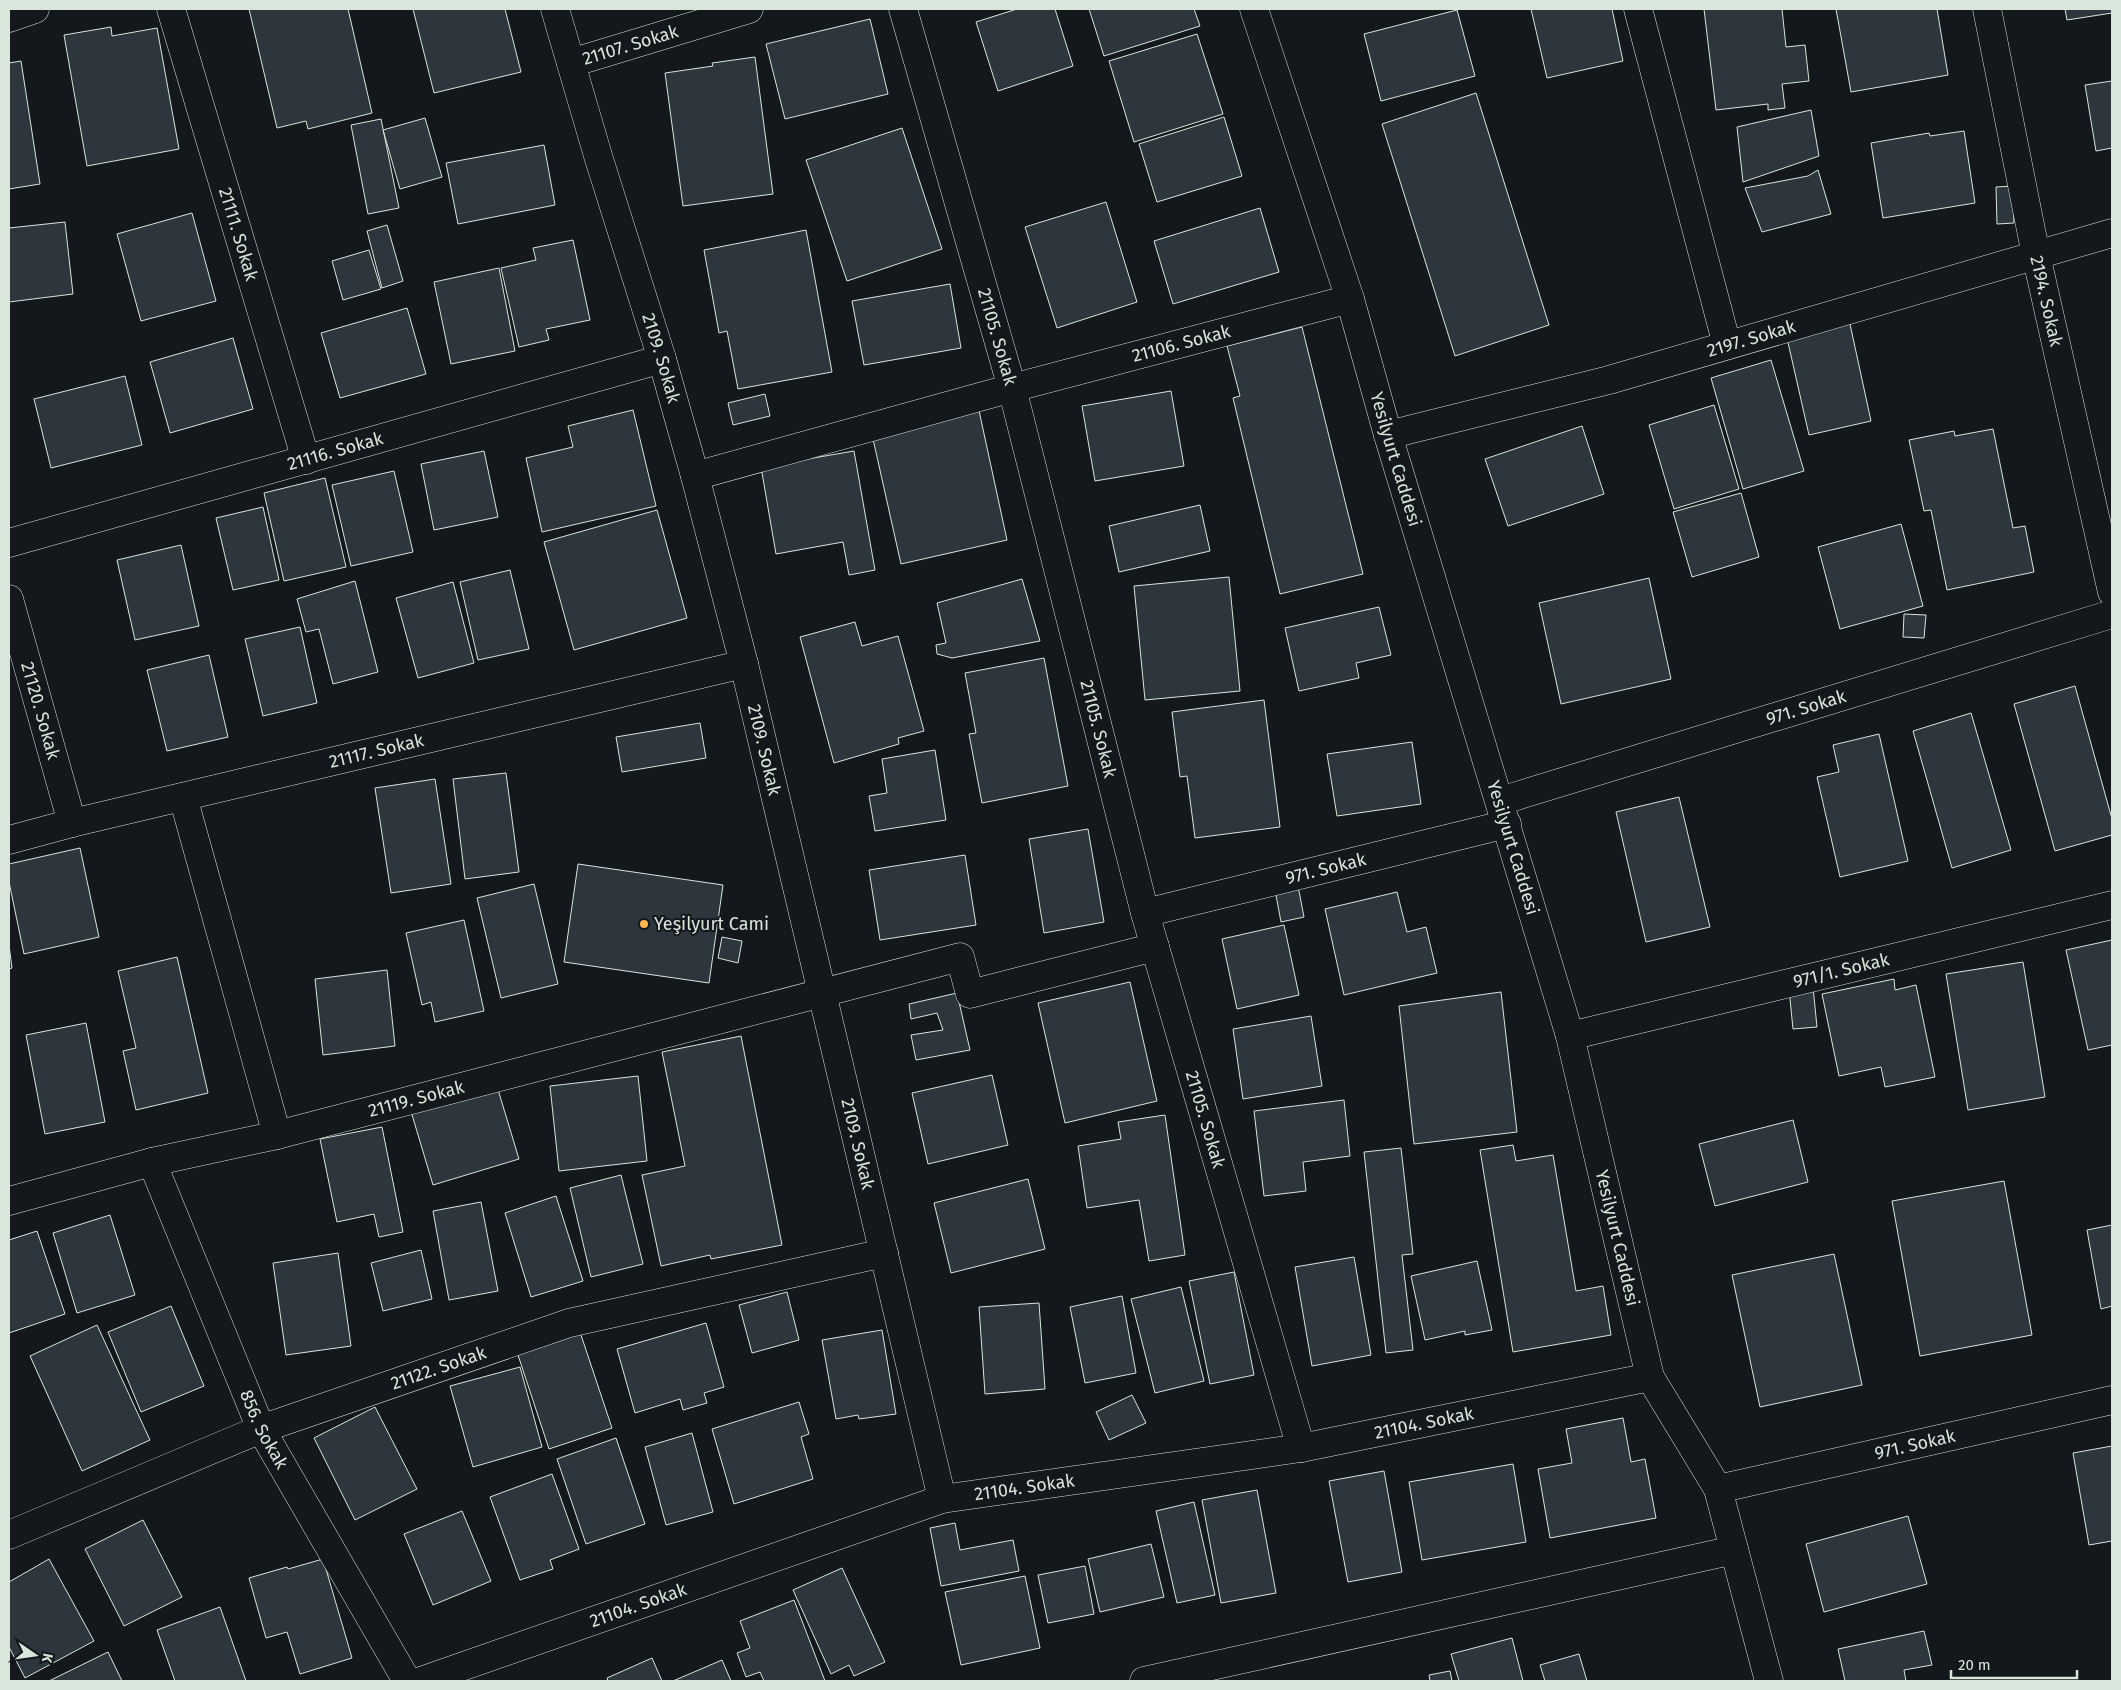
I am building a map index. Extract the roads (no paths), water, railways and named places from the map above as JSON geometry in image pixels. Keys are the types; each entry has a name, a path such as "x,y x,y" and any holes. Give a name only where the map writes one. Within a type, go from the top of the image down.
{"street":[{"path":"9,18 35,9"},
{"name":"21111. Sokak","path":"171,9 306,460"},
{"name":"2109. Sokak","path":"555,9 598,159 662,359 744,664 942,1499"},
{"name":"21107. Sokak","path":"571,63 749,9"},
{"name":"21105. Sokak","path":"903,9 1012,388 1145,913 1301,1448"},
{"name":"Yesilyurt Caddesi","path":"1254,9 1350,299 1388,435 1570,1036 1650,1377 1718,1488 1769,1681"},
{"path":"1638,9 1727,346"},
{"name":"2194. Sokak","path":"1987,9 2036,254 2112,592"},
{"name":"2197. Sokak","path":"1388,435 1609,380 2112,233"},
{"name":"21106. Sokak","path":"695,476 1012,388 1350,299"},
{"name":"21116. Sokak","path":"9,543 662,359"},
{"name":"21120. Sokak","path":"9,599 72,823"},
{"name":"971. Sokak","path":"1145,913 1503,812 2112,614"},
{"name":"21117. Sokak","path":"9,840 72,823 744,664"},
{"path":"183,797 277,1135"},
{"name":"971/1. Sokak","path":"1570,1036 2112,905"},
{"name":"21119. Sokak","path":"9,1201 152,1162 277,1135 960,957 970,994 1156,947"},
{"name":"856. Sokak","path":"152,1162 261,1429 407,1681"},
{"name":"21122. Sokak","path":"9,1535 261,1429 569,1323 884,1253"},
{"name":"21104. Sokak","path":"421,1681 942,1499 1301,1448 1650,1377"},
{"name":"971. Sokak","path":"1718,1488 2112,1400"},
{"path":"1144,1681 1734,1550"}],"place":[{"name":"Yeşilyurt Cami","path":"644,924"}]}
